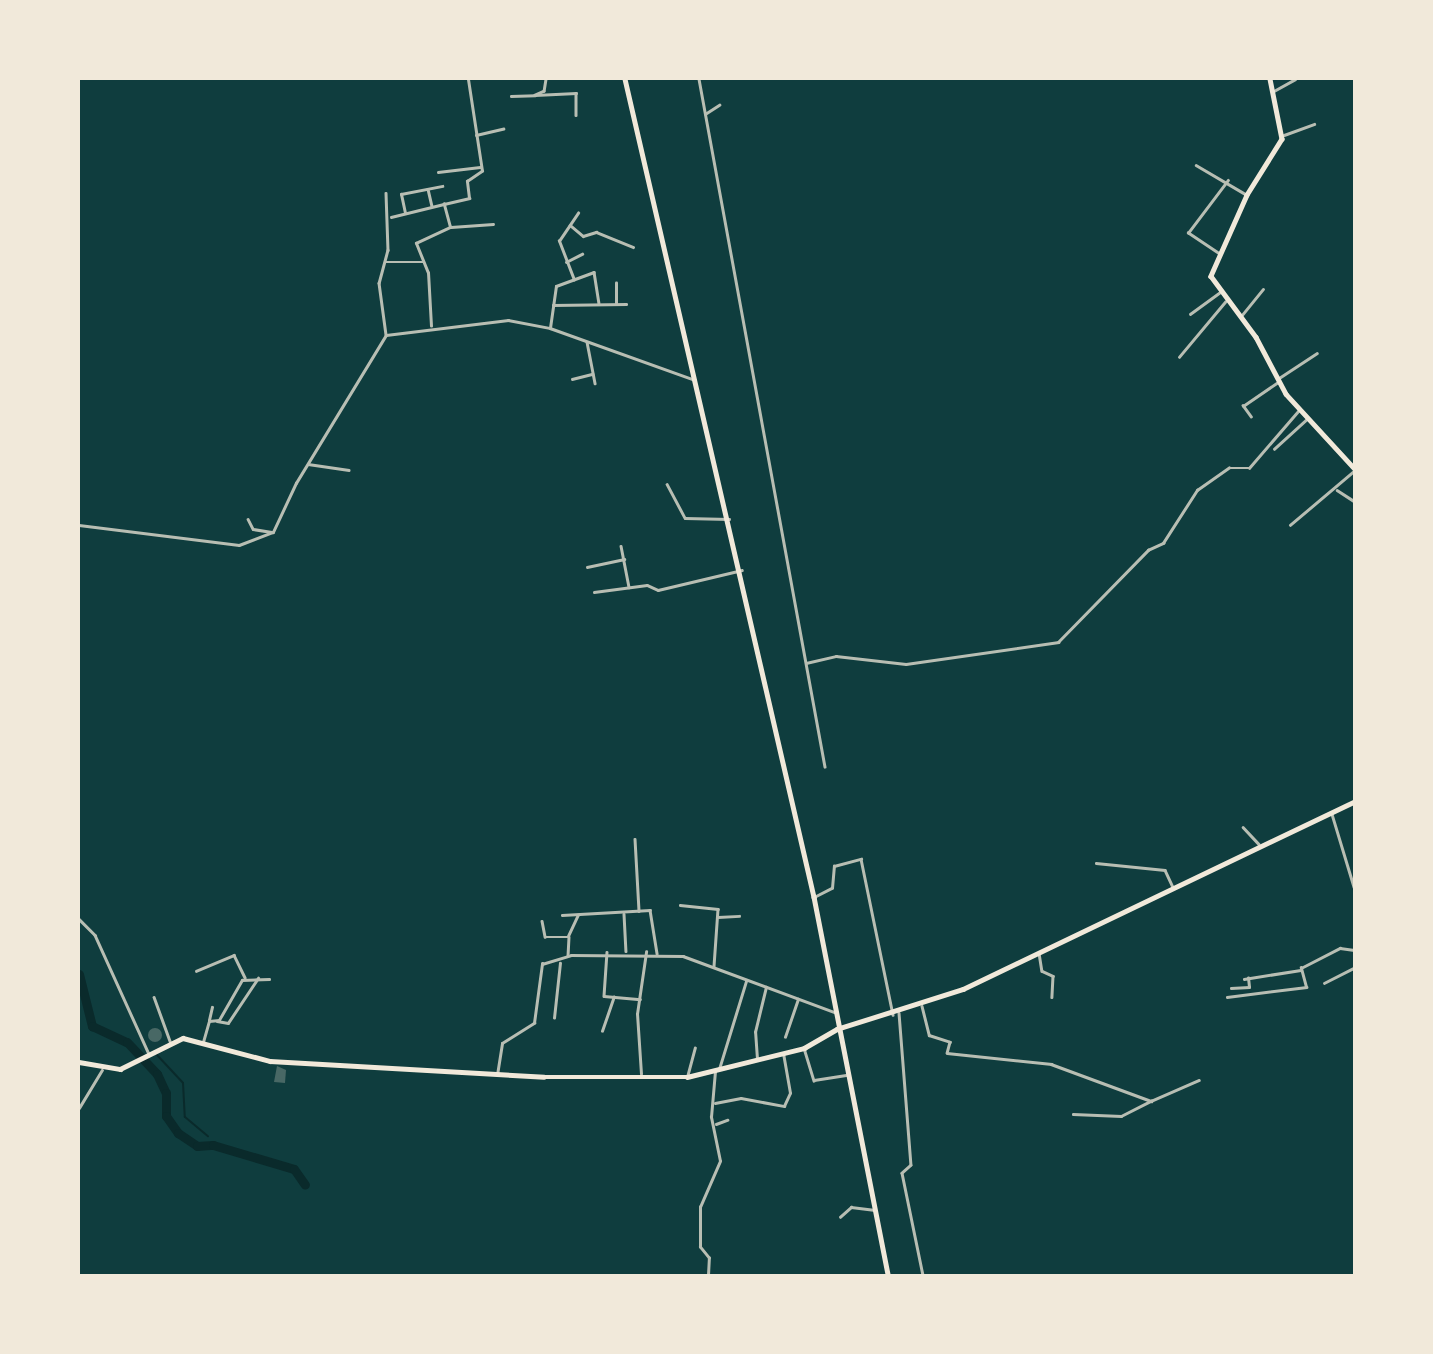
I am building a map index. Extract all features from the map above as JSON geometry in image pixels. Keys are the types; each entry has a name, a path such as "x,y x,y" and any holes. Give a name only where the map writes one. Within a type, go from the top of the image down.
{"main road":[{"path":"625,79 742,570 814,897 837,1013 836,1029 878,1212 888,1275"},
{"path":"1270,79 1284,135 1247,195 1215,259 1211,276 1219,293 1240,318 1277,381 1354,470"},
{"path":"79,1062 102,1070 124,1067 170,1041 203,1042 270,1060 497,1074 641,1074 688,1077 804,1048 836,1029 922,1006 1039,953 1259,844 1354,802"}],"street":[{"path":"468,79 481,167"},
{"path":"535,95 544,91 546,79"},
{"path":"699,79 825,767"},
{"path":"1272,92 1294,79"},
{"path":"511,96 576,93 576,115"},
{"path":"705,114 719,105"},
{"path":"1284,135 1314,124"},
{"path":"476,135 503,129"},
{"path":"1196,165 1228,180 1247,195"},
{"path":"438,172 481,167"},
{"path":"391,217 469,198 467,181 481,167"},
{"path":"1219,253 1188,233 1228,180"},
{"path":"404,214 401,194 442,186"},
{"path":"428,189 432,207"},
{"path":"79,525 239,545 273,532 308,464 386,335 379,283 385,262 391,217 386,193"},
{"path":"444,205 450,227"},
{"path":"574,280 559,240 578,213"},
{"path":"431,326 423,262 416,243 450,227 493,224"},
{"path":"570,225 583,236 596,232 633,247"},
{"path":"566,262 582,254"},
{"path":"385,262 423,262"},
{"path":"550,328 552,288 597,275 599,303"},
{"path":"616,283 616,303"},
{"path":"1240,318 1263,289"},
{"path":"1190,314 1219,293"},
{"path":"1179,357 1225,302"},
{"path":"553,305 626,304"},
{"path":"386,335 431,326 509,320 550,328 695,380"},
{"path":"587,342 595,383"},
{"path":"1251,417 1243,406 1317,353"},
{"path":"572,379 594,374"},
{"path":"807,663 836,656 906,664 1058,642 1166,540 1197,490 1229,468 1249,468 1300,409"},
{"path":"1274,449 1308,417"},
{"path":"308,464 349,470"},
{"path":"1290,525 1337,490 1343,475 1354,470"},
{"path":"667,484 685,519 729,519"},
{"path":"1337,490 1354,502"},
{"path":"248,519 253,529 273,532"},
{"path":"621,545 629,587"},
{"path":"587,568 624,559"},
{"path":"594,592 629,587 658,590 742,570"},
{"path":"1331,812 1354,887"},
{"path":"1243,827 1259,844"},
{"path":"635,839 639,910"},
{"path":"814,897 832,888 834,866 860,859 896,1014 911,1165 902,1173 923,1275"},
{"path":"1096,863 1165,870 1173,887"},
{"path":"680,905 717,908 719,917 713,966"},
{"path":"562,915 624,914 639,910 652,912 657,953"},
{"path":"624,914 626,951"},
{"path":"568,955 568,936 578,915"},
{"path":"719,917 739,916"},
{"path":"79,919 95,935 148,1054"},
{"path":"542,921 545,937 568,936"},
{"path":"1244,979 1248,976 1301,970 1340,948 1354,950"},
{"path":"555,1018 560,963 568,955 607,951 657,953 713,966 746,981 837,1013"},
{"path":"607,951 604,994 641,999"},
{"path":"641,1074 641,999 646,952"},
{"path":"1039,953 1042,971 1053,976 1052,996"},
{"path":"196,971 234,955 245,978"},
{"path":"497,1074 502,1043 534,1023 542,964 560,963"},
{"path":"1324,983 1354,968"},
{"path":"1227,997 1306,987 1301,970"},
{"path":"1231,988 1249,987 1248,976"},
{"path":"245,978 268,978"},
{"path":"217,1021 245,978"},
{"path":"209,1021 228,1023 258,978"},
{"path":"708,1275 709,1258 700,1247 700,1207 719,1165 714,1103 717,1069 746,981"},
{"path":"757,1060 755,1032 766,987"},
{"path":"154,997 170,1041"},
{"path":"602,1031 614,997"},
{"path":"785,1037 798,999"},
{"path":"203,1042 212,1006"},
{"path":"922,1006 929,1035 950,1042 947,1054 1051,1064 1151,1101"},
{"path":"688,1077 695,1048"},
{"path":"804,1048 814,1080 846,1075"},
{"path":"714,1103 741,1098 785,1106 790,1093 783,1054"},
{"path":"79,1108 102,1070"},
{"path":"1073,1114 1121,1116 1199,1080"},
{"path":"716,1124 727,1120"},
{"path":"839,1217 851,1207 870,1205 878,1212"}],"building":[{"path":"155,1028 160,1030 160,1040 155,1042 150,1040 148,1035 150,1030"},
{"path":"277,1066 286,1070 285,1083 274,1082"}],"waterway":[{"path":"79,974 92,1026 127,1042 157,1074 166,1093 166,1116 178,1133 197,1146 213,1145 294,1169 305,1185"},
{"path":"157,1055 183,1083 185,1117 208,1136"}]}
